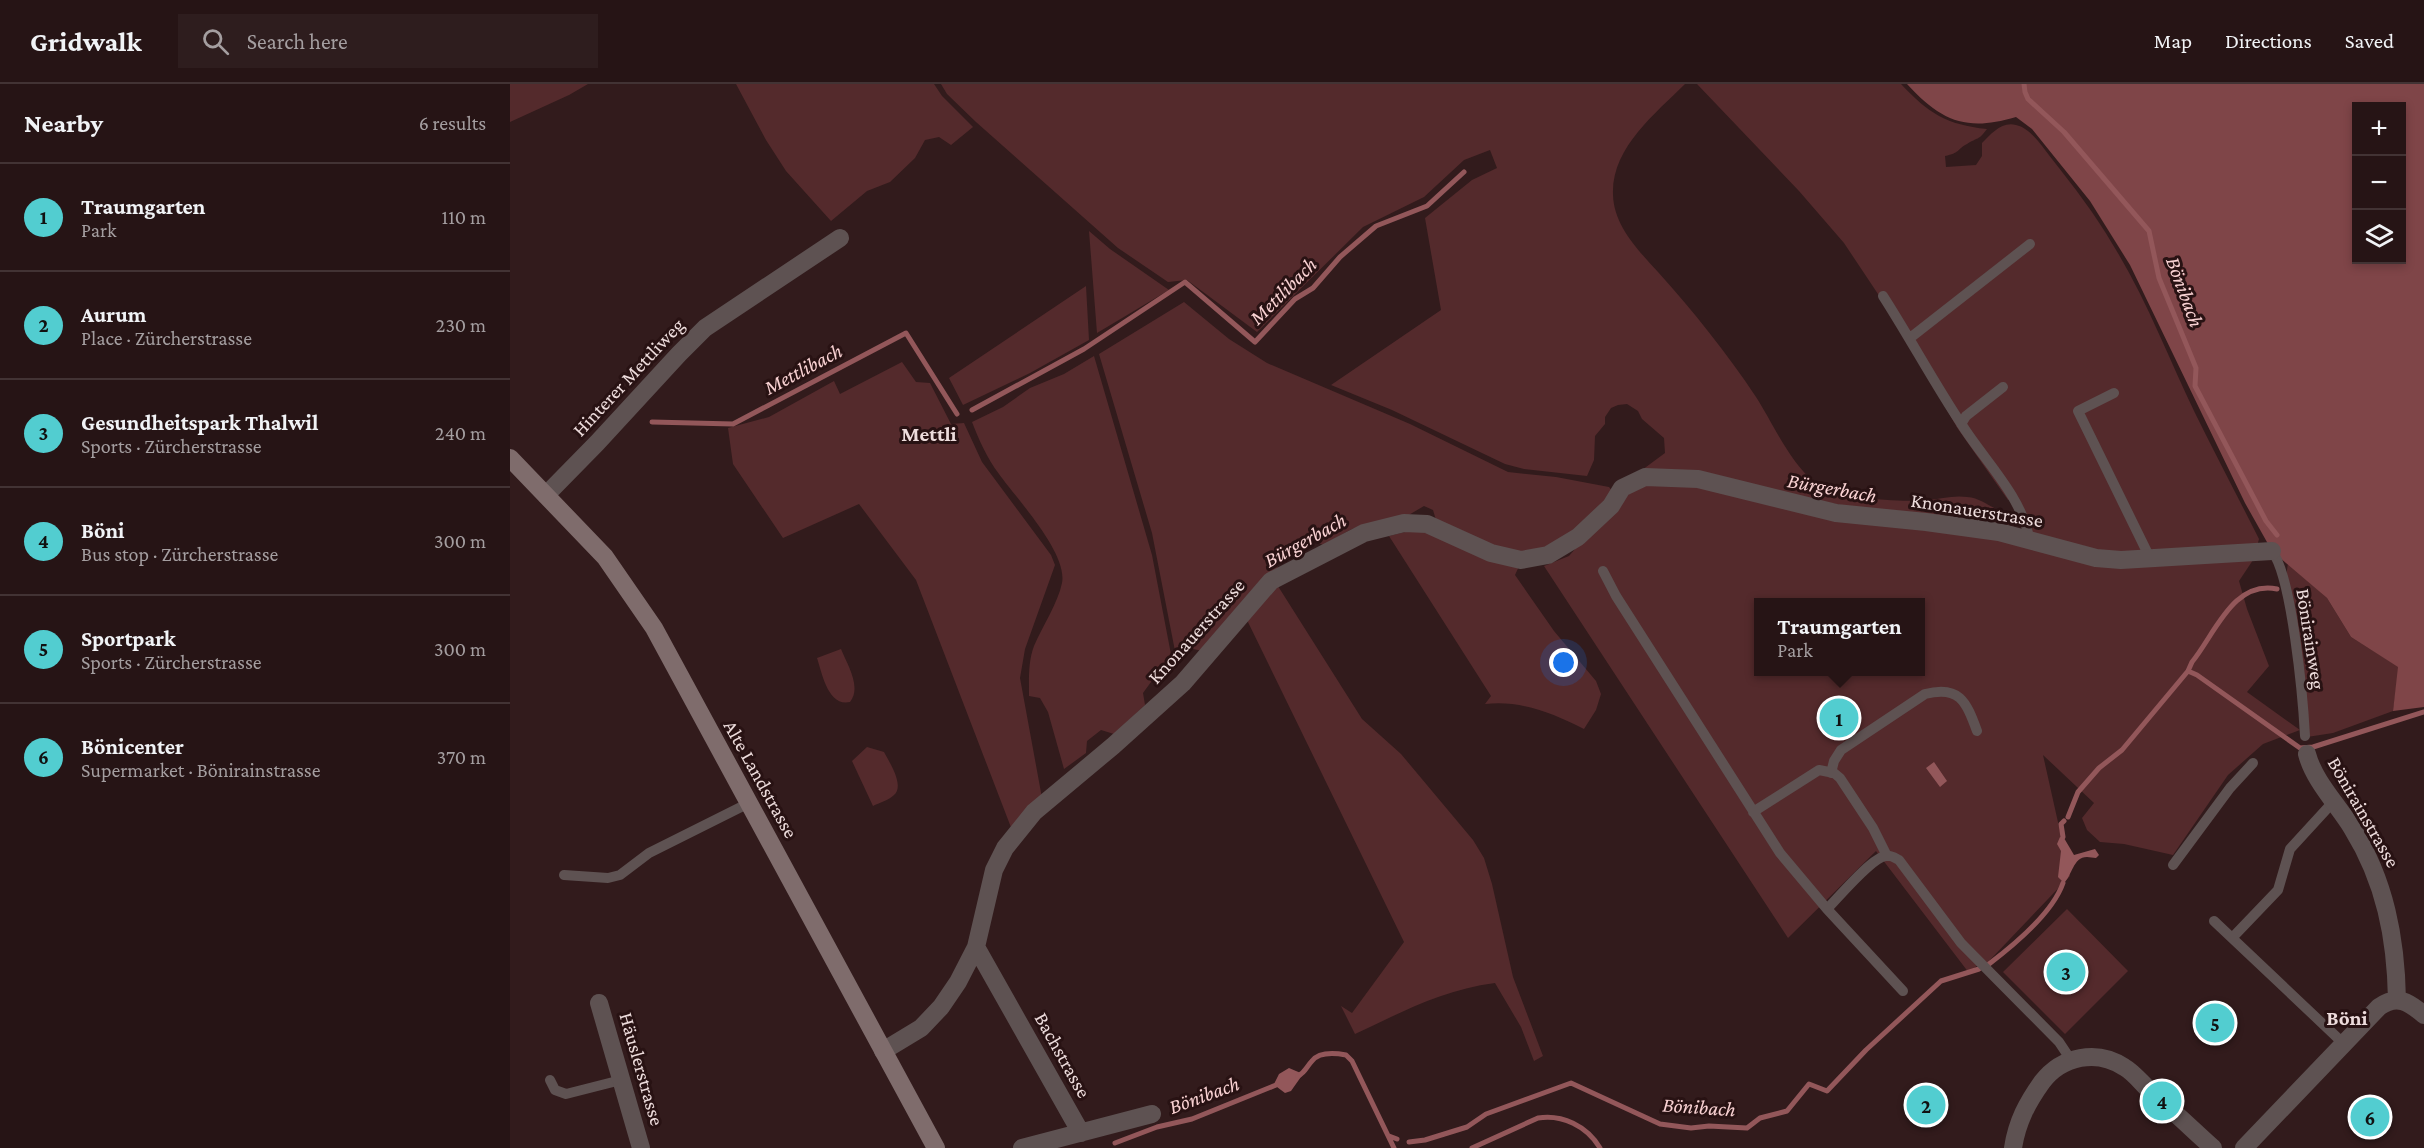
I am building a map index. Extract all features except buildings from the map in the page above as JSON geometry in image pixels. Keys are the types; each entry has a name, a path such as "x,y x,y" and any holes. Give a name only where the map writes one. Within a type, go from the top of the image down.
{"main road":[{"name":"Alte Landstrasse","path":"510,458 605,557 640,605 936,1148"}],"street":[{"name":"Hinterer Mettliweg","path":"546,495 705,328 840,238"},
{"name":"Knonauerstrasse","path":"883,1051 921,1028 941,1007 958,982 976,947 994,870 1005,848 1034,812 1113,746 1183,683 1271,581 1364,533 1404,523 1427,524 1491,553 1521,560 1548,555 1578,537 1611,506 1622,488 1645,477 1698,479 1836,513 1926,522 2029,538 2096,558 2150,558 2272,551"},
{"name":"Bönirainstrasse","path":"2307,754 2319,780 2370,860 2383,892 2391,928 2397,1000"},
{"name":"Bachstrasse","path":"976,947 1081,1133"},
{"path":"2244,1148 2379,1007 2397,1000 2411,1004 2424,1015"},
{"name":"Häuslerstrasse","path":"599,1003 641,1148"},
{"path":"2013,1148 2017,1126 2026,1104 2048,1074 2058,1066 2086,1056 2124,1067 2213,1148"},
{"path":"1022,1148 1152,1114"}],"lane":[{"path":"1910,338 2030,244"},
{"path":"1883,296 1961,424 2013,498 2026,524 2029,538"},
{"path":"1961,424 1966,416 2002,387"},
{"path":"2114,393 2078,411 2150,558"},
{"name":"Bönirainweg","path":"2272,551 2280,564 2288,601 2305,736"},
{"path":"1603,571 1616,596 1780,853 1827,909 1903,991"},
{"path":"1831,773 1834,761 1841,750 1925,694 1940,690 1952,691 1962,699 1970,711 1977,731"},
{"path":"2173,865 2230,788 2253,763"},
{"path":"1753,812 1819,770 1834,773 1840,778 1873,828 1887,855 1899,860 1961,944 2060,1042 2071,1060"},
{"path":"2233,937 2278,890 2290,849 2334,801"},
{"path":"564,875 608,878 621,875 649,853 749,803"},
{"path":"1827,909 1875,861 1887,855"},
{"path":"2214,921 2343,1043"},
{"path":"550,1080 555,1090 560,1094 566,1094 621,1080"}],"shaded area":[{"path":"510,84 588,84 510,122"},
{"path":"736,84 934,84 942,96 973,127 951,145 939,137 925,140 915,158 890,182 867,191 831,221 786,171 766,140"},
{"path":"941,84 1685,84 1637,133 1627,147 1614,178 1614,206 1628,237 1697,317 1733,364 1798,465 1816,483 1838,492 1853,496 1902,501 1967,497 1996,509 2014,513 2016,526 1992,522 1977,508 1952,506 1939,515 1870,510 1642,470 1665,453 1664,438 1642,419 1638,411 1627,404 1611,408 1605,417 1605,424 1595,436 1594,460 1587,476 1524,469 1505,464 1392,410 1331,385 1441,310 1425,218 1472,180 1497,168 1490,150 1464,160 1424,197 1363,227 1257,332 1187,280 1168,282 1118,248 976,122 947,94"},
{"path":"1697,84 1901,84 1920,103 1939,116 1960,124 1987,129 1978,138 1945,156 1946,167 1976,165 1982,156 1982,143 1993,132 2006,125 2016,125 2032,134 2084,201 2125,265 2195,413 2259,539 2253,560 2239,581 2269,666 2247,692 2300,730 2263,744 2228,775 2173,855 2124,844 2100,842 2087,830 2082,818 2094,803 2043,755 2070,876 1988,962 1980,963 1969,973 1876,851 1788,938 1544,566 1569,556 1625,491 1649,482 1673,481 2028,542 2012,498 2008,500 1958,429 1890,312 1844,243 1799,191"},
{"path":"1907,84 2424,84 2424,707 2393,711 2398,667 2351,637 2327,598 2272,551 2245,503 2130,265 2090,201 2032,129 2016,117 1969,123 1943,115"},
{"path":"1089,231 1110,249 1169,290 1097,333"},
{"path":"1086,286 1089,340 1030,373 963,405 949,378"},
{"path":"1184,302 1229,339 1267,363 1410,424 1508,472 1556,477 1609,487 1613,492 1577,532 1534,552 1517,553 1497,549 1436,520 1433,510 1424,506 1407,516 1352,529 1323,545 1310,541 1298,542 1275,555 1278,569 1203,651 1193,649 1175,651 1152,533 1099,354"},
{"path":"1094,356 1152,555 1174,670 1151,682 1143,693 1145,705 1114,734 1101,730 1087,741 1086,753 1064,769 1048,712 1040,698 1029,696 1032,652 1060,591 1062,571 1057,557 1039,526 991,462 972,422 1003,407 1030,388 1064,374"},
{"path":"902,362 916,382 930,383 951,424 964,423 982,462 1051,555 1055,565 1025,649 1020,678 1042,798 1012,830 916,580 859,504 783,538 733,464 728,428 769,417 834,381 840,394"},
{"path":"1413,530 1443,536 1521,562 1515,575 1554,631 1596,681 1601,694 1596,710 1584,729 1536,709 1511,704 1485,704 1491,696 1389,536"},
{"path":"2288,563 2327,598 2351,637 2399,667 2393,711 2333,733 2307,737 2286,577"},
{"path":"1276,583 1362,719 1401,754 1473,840 1484,858 1513,977 1543,1056 1534,1061 1521,1027 1495,983 1440,996 1355,1034 1341,1006 1352,1013 1404,942 1246,618"},
{"path":"841,649 854,683 850,702 842,702 831,694 817,658"},
{"path":"867,747 884,752 898,785 892,797 873,806 852,761"},
{"path":"1934,762 1947,781 1940,787 1926,768"},
{"path":"2060,837 2064,838 2074,855 2095,849 2099,855 2096,858 2087,857 2079,860 2064,883 2058,877 2061,851 2057,844"},
{"path":"2067,909 2128,971 2065,1034 2003,972"},
{"name":"Bönibach","path":"1289,1068 1303,1074 1291,1091 1285,1093 1277,1087 1272,1088 1279,1074"}],"waterway":[{"name":"Bönibach","path":"2024,84 2028,99 2064,132 2149,231 2159,278 2196,368 2195,386 2266,521 2277,535"},
{"name":"Mettlibach","path":"972,410 1084,349 1185,282 1255,342 1295,299 1313,288 1340,257 1376,226 1427,206 1464,172"},
{"name":"Mettlibach","path":"652,422 733,424 906,333 957,414"},
{"name":"Bönibach","path":"2068,817 2078,792 2099,768 2122,750 2188,671 2217,624 2237,601 2248,593 2262,588 2277,589"},
{"path":"2188,671 2197,675 2300,748 2313,747 2424,712"},
{"name":"Bönibach","path":"2063,837 2061,824 2064,821"},
{"name":"Bönibach","path":"1989,964 2021,938 2042,916 2063,883"},
{"name":"Bönibach","path":"1409,1142 1425,1140 1467,1127 1486,1114 1571,1083 1660,1124 1691,1128 1709,1126 1747,1128 1760,1118 1787,1111 1809,1084 1827,1091 1866,1050 1941,981 1979,969"},
{"name":"Bönibach","path":"1298,1076 1319,1056 1346,1055 1352,1061 1394,1148"},
{"name":"Bönibach","path":"1115,1143 1157,1127 1192,1119 1276,1085"},
{"name":"Bönibach","path":"1472,1148 1538,1118 1547,1117 1573,1123 1588,1133 1600,1148"},
{"name":"Bönibach","path":"1389,1136 1397,1139"}],"place":[{"name":"Traumgarten","path":"1839,718"},
{"name":"Gesundheitspark Thalwil","path":"2066,972"},
{"name":"Sportpark","path":"2215,1023"},
{"name":"Böni","path":"2162,1101"},
{"name":"Aurum","path":"1926,1105"},
{"name":"Bönicenter","path":"2370,1117"}],"district":[{"name":"Mettli","path":"929,434"},
{"name":"Böni","path":"2347,1018"}],"water label":[{"name":"Bürgerbach","path":"1832,488"},
{"name":"Bürgerbach","path":"1305,540"}]}
